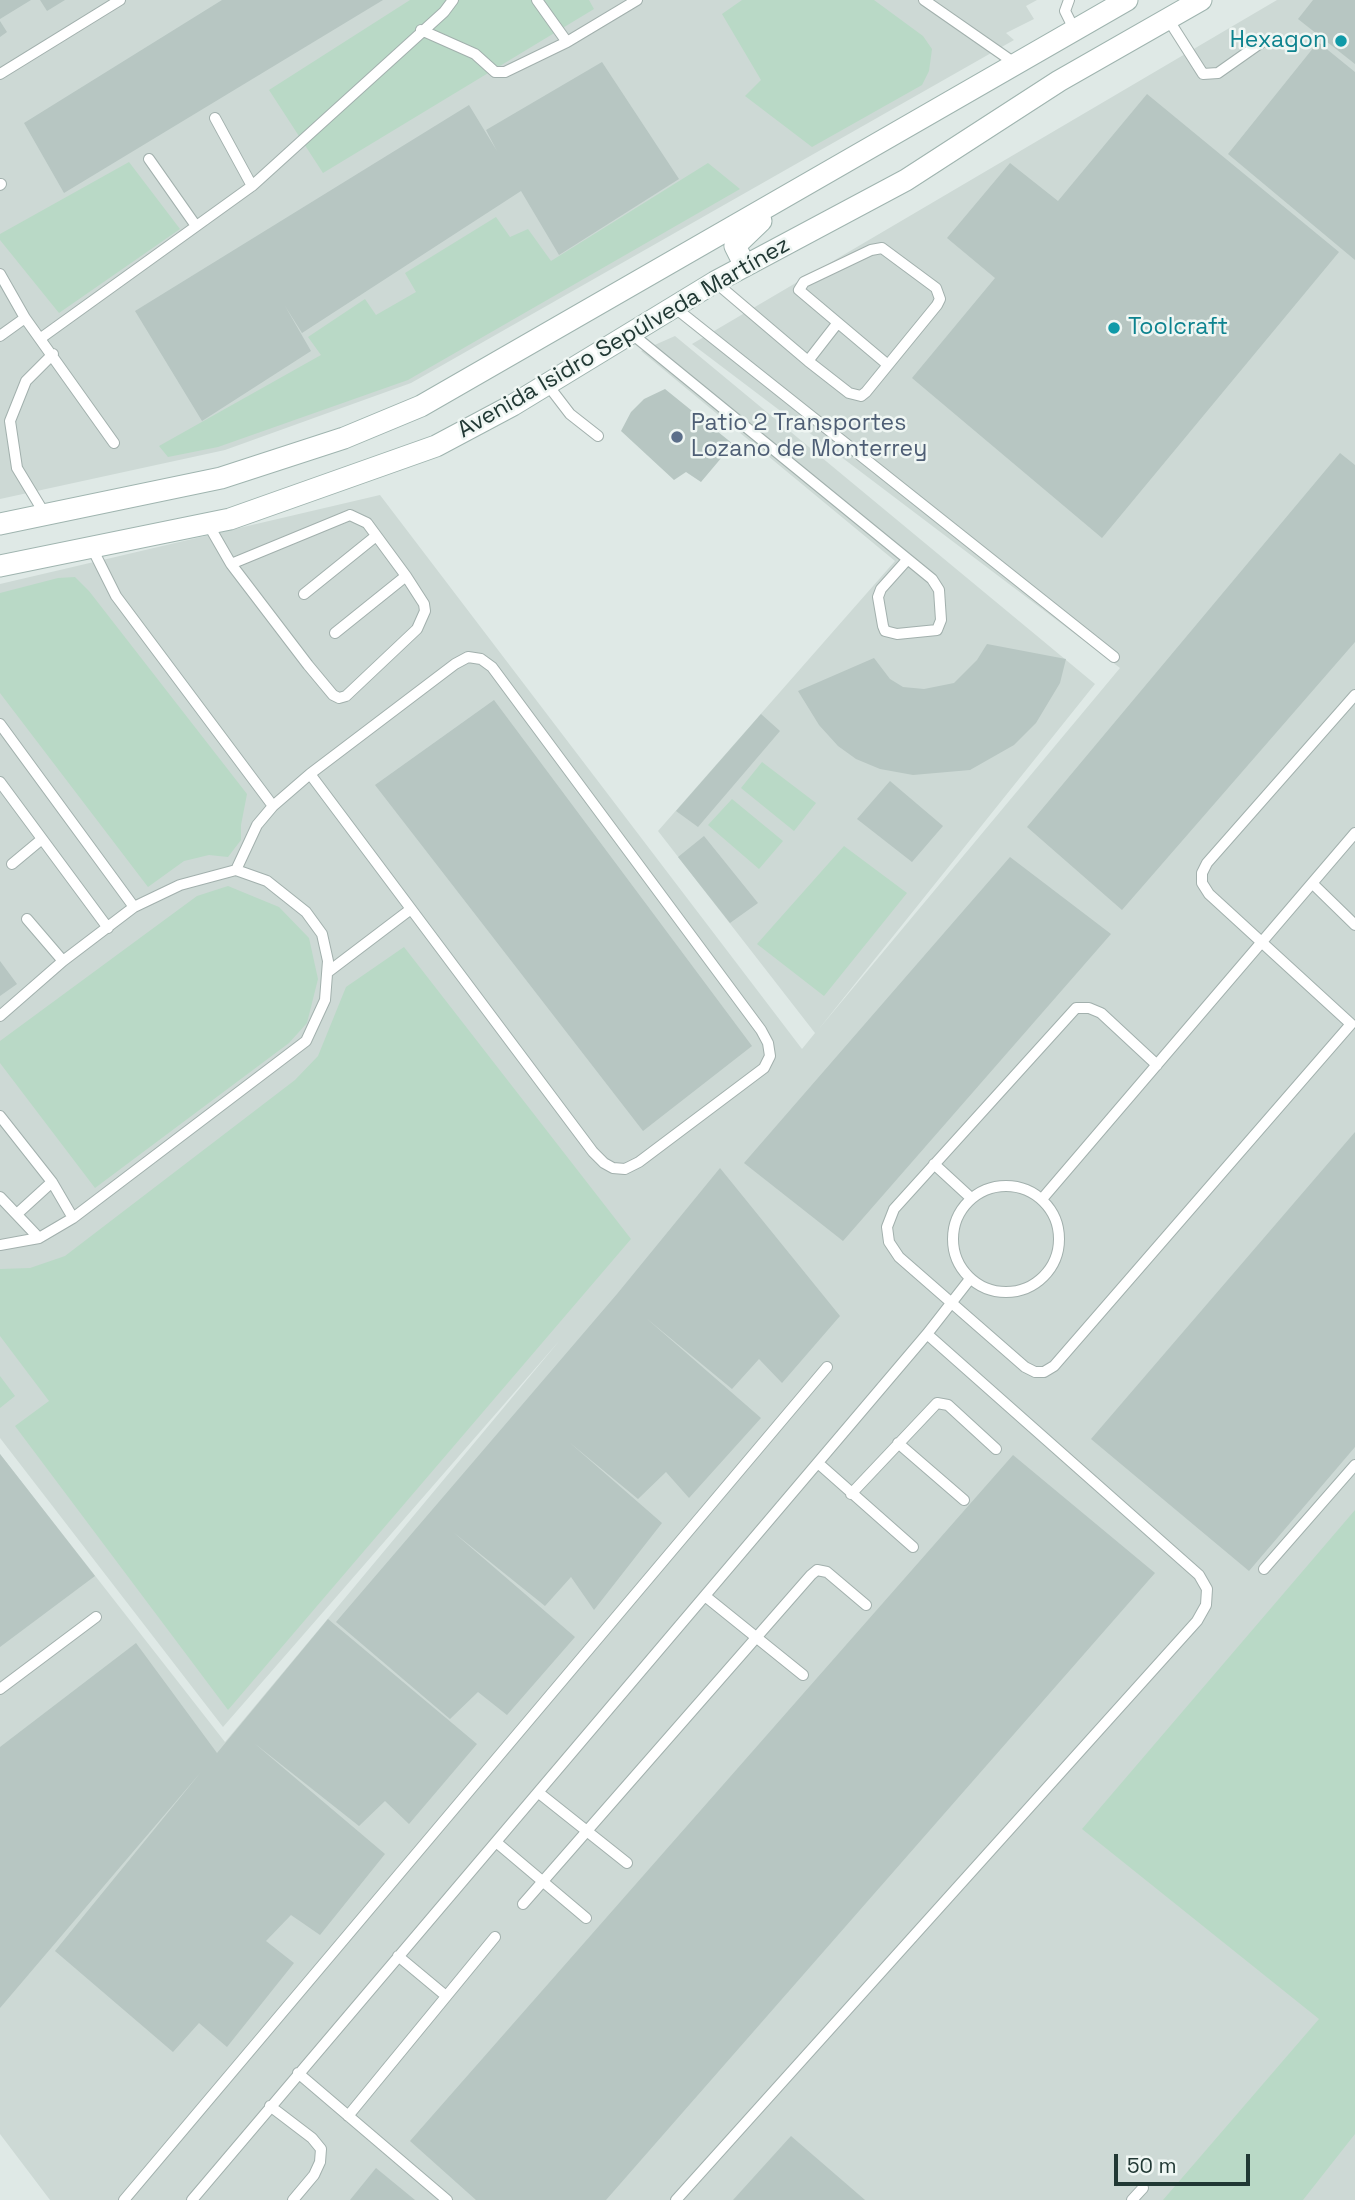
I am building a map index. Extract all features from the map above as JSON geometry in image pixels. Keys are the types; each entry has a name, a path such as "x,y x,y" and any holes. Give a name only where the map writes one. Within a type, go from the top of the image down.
{"main road":[{"name":"Avenida Isidro Sepúlveda Martínez","path":"1,521 46,516 220,478 344,438 421,405 1127,0"},
{"name":"Avenida Isidro Sepúlveda Martínez","path":"0,566 230,519 436,446 513,405 715,282 906,180 1059,81 1201,0"},
{"path":"745,266 735,249 737,242 791,192"}],"lane":[{"path":"0,74 120,0"},
{"path":"41,338 252,186 286,158 294,147 421,30 444,12 453,0"},
{"path":"537,0 566,42"},
{"path":"421,30 475,54 495,72 505,72 566,42 637,0"},
{"path":"924,0 1016,64"},
{"path":"1069,0 1065,11 1075,31"},
{"path":"1168,19 1203,74 1218,73 1262,42"},
{"path":"215,118 252,186"},
{"path":"149,159 196,226"},
{"path":"715,282 808,361 856,396 866,391 888,365 937,305 940,299 936,288 887,251 871,250 800,286 801,295 888,365"},
{"path":"0,274 25,318 114,443"},
{"path":"674,307 1114,656"},
{"path":"2,332 25,318"},
{"path":"808,361 836,325"},
{"path":"632,334 932,579 939,590 941,620 937,630 897,634 886,631 883,626 878,597 881,589 907,560"},
{"path":"46,516 17,468 10,421 26,381 53,354"},
{"path":"547,384 570,414 597,436"},
{"path":"208,524 232,564 333,695 340,698 346,696 422,621 424,604 361,518 350,515 232,564"},
{"path":"304,594 376,536"},
{"path":"92,548 116,596 273,806"},
{"path":"335,633 406,576"},
{"path":"236,870 257,825 273,806 310,775 455,664 468,657 481,659 492,667 761,1030 770,1056 764,1068 639,1162 625,1169 613,1168 593,1152 310,775"},
{"path":"1157,1065 1101,1013 1076,1007 894,1209 887,1227 899,1257 1025,1367 1044,1372 1054,1366 1353,1022 1261,944 1209,894 1202,883 1202,873 1207,863 1355,695"},
{"path":"0,724 134,907"},
{"path":"0,782 108,928"},
{"path":"1042,1199 1355,833"},
{"path":"12,864 42,839"},
{"path":"0,1016 62,961 134,907 180,886 236,870 267,881 306,912 322,934 328,972 325,1000 306,1041 73,1218 39,1238 0,1245"},
{"path":"1313,884 1354,923"},
{"path":"328,972 411,909"},
{"path":"27,919 62,961"},
{"path":"0,1116 52,1182 73,1218"},
{"path":"934,1164 971,1198"},
{"path":"18,1213 52,1182"},
{"path":"1007,1185 1025,1189 1042,1199 1053,1213 1059,1231 1059,1250 1051,1267 1039,1281 1022,1290 1004,1293 986,1289 970,1279 959,1264 953,1247 953,1229 971,1198 988,1188 1007,1185"},
{"path":"0,1197 39,1238"},
{"path":"192,2200 927,1334 970,1279"},
{"path":"676,2200 1197,1622 1206,1605 1207,1590 1199,1575 927,1334"},
{"path":"124,2200 827,1367"},
{"path":"851,1494 932,1407 943,1402 996,1449"},
{"path":"898,1443 964,1500"},
{"path":"818,1463 913,1547"},
{"path":"1264,1569 1355,1465"},
{"path":"523,1904 585,1830 817,1570 827,1572 866,1605"},
{"path":"705,1596 803,1675"},
{"path":"0,1689 96,1617"},
{"path":"538,1793 627,1863"},
{"path":"496,1842 586,1918"},
{"path":"348,2116 495,1937"},
{"path":"398,1956 446,1996"},
{"path":"298,2073 447,2200"},
{"path":"270,2106 312,2138 321,2149 320,2162 314,2175 293,2200"},
{"path":"1132,2200 1143,2188"}],"shaded area":[{"path":"0,0 1037,0 1026,6 1034,19 1006,33 1014,40 411,383 225,450 0,499"},
{"path":"1277,0 1355,0 1355,2200 50,2200 0,2134 0,1454 225,1742 560,1340 223,1727 0,1438 0,584 380,495 802,1049 815,1033 658,831 895,561 641,351 675,336 1095,684 818,1030 1120,668 692,344"}],"green space":[{"path":"410,0 589,0 594,9 323,173 269,90"},
{"path":"742,0 874,0 923,36 932,49 929,71 922,85 812,147 745,96 761,80 722,14"},
{"path":"129,162 180,229 59,313 0,240 0,234"},
{"path":"708,163 740,189 408,380 218,447 168,457 159,446 321,355 308,337 365,299 376,315 416,292 405,273 496,217 510,237 528,229 551,261"},
{"path":"75,577 89,591 247,794 241,840 228,857 209,855 184,861 148,887 0,693 0,593 58,578"},
{"path":"762,762 816,803 794,831 741,788"},
{"path":"732,799 783,841 759,869 708,825"},
{"path":"844,846 907,893 824,996 757,944"},
{"path":"228,886 279,907 309,938 318,979 307,1023 289,1043 95,1188 0,1063 0,1041 197,896"},
{"path":"404,947 631,1239 228,1710 15,1426 49,1401 0,1336 0,1269 30,1268 65,1256 295,1080 318,1056 346,987"},
{"path":"0,1376 15,1396 0,1408"},
{"path":"1355,1510 1355,2134 1303,2200 1163,2200 1319,2019 1082,1829"}],"building":[{"path":"0,0 31,0 0,19"},
{"path":"40,0 65,0 47,11"},
{"path":"222,0 383,0 64,193 24,123"},
{"name":"Hexagon","path":"1313,0 1355,0 1355,64 1298,19"},
{"path":"0,21 7,32 0,37"},
{"path":"1318,42 1355,72 1355,260 1228,154"},
{"path":"602,62 679,179 559,255 521,191 302,333 285,306 311,351 202,421 135,311 469,105 497,151 486,130"},
{"name":"Toolcraft","path":"1147,94 1339,252 1102,538 912,378 995,278 947,238 1010,163 1058,201"},
{"name":"Patio 2 Transportes Lozano de Monterrey","path":"665,389 733,444 701,482 686,472 674,480 621,431 631,412 644,399"},
{"path":"1340,453 1355,465 1355,642 1122,910 1027,827"},
{"path":"987,644 1066,659 1060,683 1036,723 1014,745 970,770 913,775 880,769 856,759 838,746 819,725 798,691 874,658 890,679 903,687 924,689 954,683 977,660"},
{"path":"494,700 752,1046 643,1131 375,785"},
{"path":"761,714 780,731 698,827 676,811"},
{"path":"890,781 943,826 912,862 857,819"},
{"path":"704,836 758,903 730,923 678,857"},
{"path":"1010,857 1111,934 843,1241 744,1163"},
{"path":"0,961 17,984 0,996"},
{"path":"1355,1132 1355,1447 1249,1571 1091,1439"},
{"path":"720,1168 840,1316 782,1383 759,1359 732,1389 646,1318 761,1418 689,1498 666,1472 638,1499 569,1442 662,1523 594,1610 571,1577 545,1606 453,1532 575,1637 507,1715 478,1692 450,1719 336,1622 617,1294"},
{"path":"0,1454 95,1576 0,1647"},
{"path":"1013,1455 1155,1573 606,2200 476,2200 410,2141"},
{"path":"328,1619 477,1744 409,1824 385,1801 359,1826 254,1743 385,1854 320,1935 291,1915 266,1941 294,1963 227,2047 199,2023 173,2052 55,1951 201,1772 0,2008 0,1747 136,1643 217,1753"},
{"path":"791,2136 865,2200 733,2200"},
{"path":"376,2168 415,2200 350,2200"}],"place":[{"name":"Hexagon","path":"1341,41"},
{"name":"Toolcraft","path":"1114,328"},
{"name":"Patio 2 Transportes Lozano de Monterrey","path":"677,437"}]}
